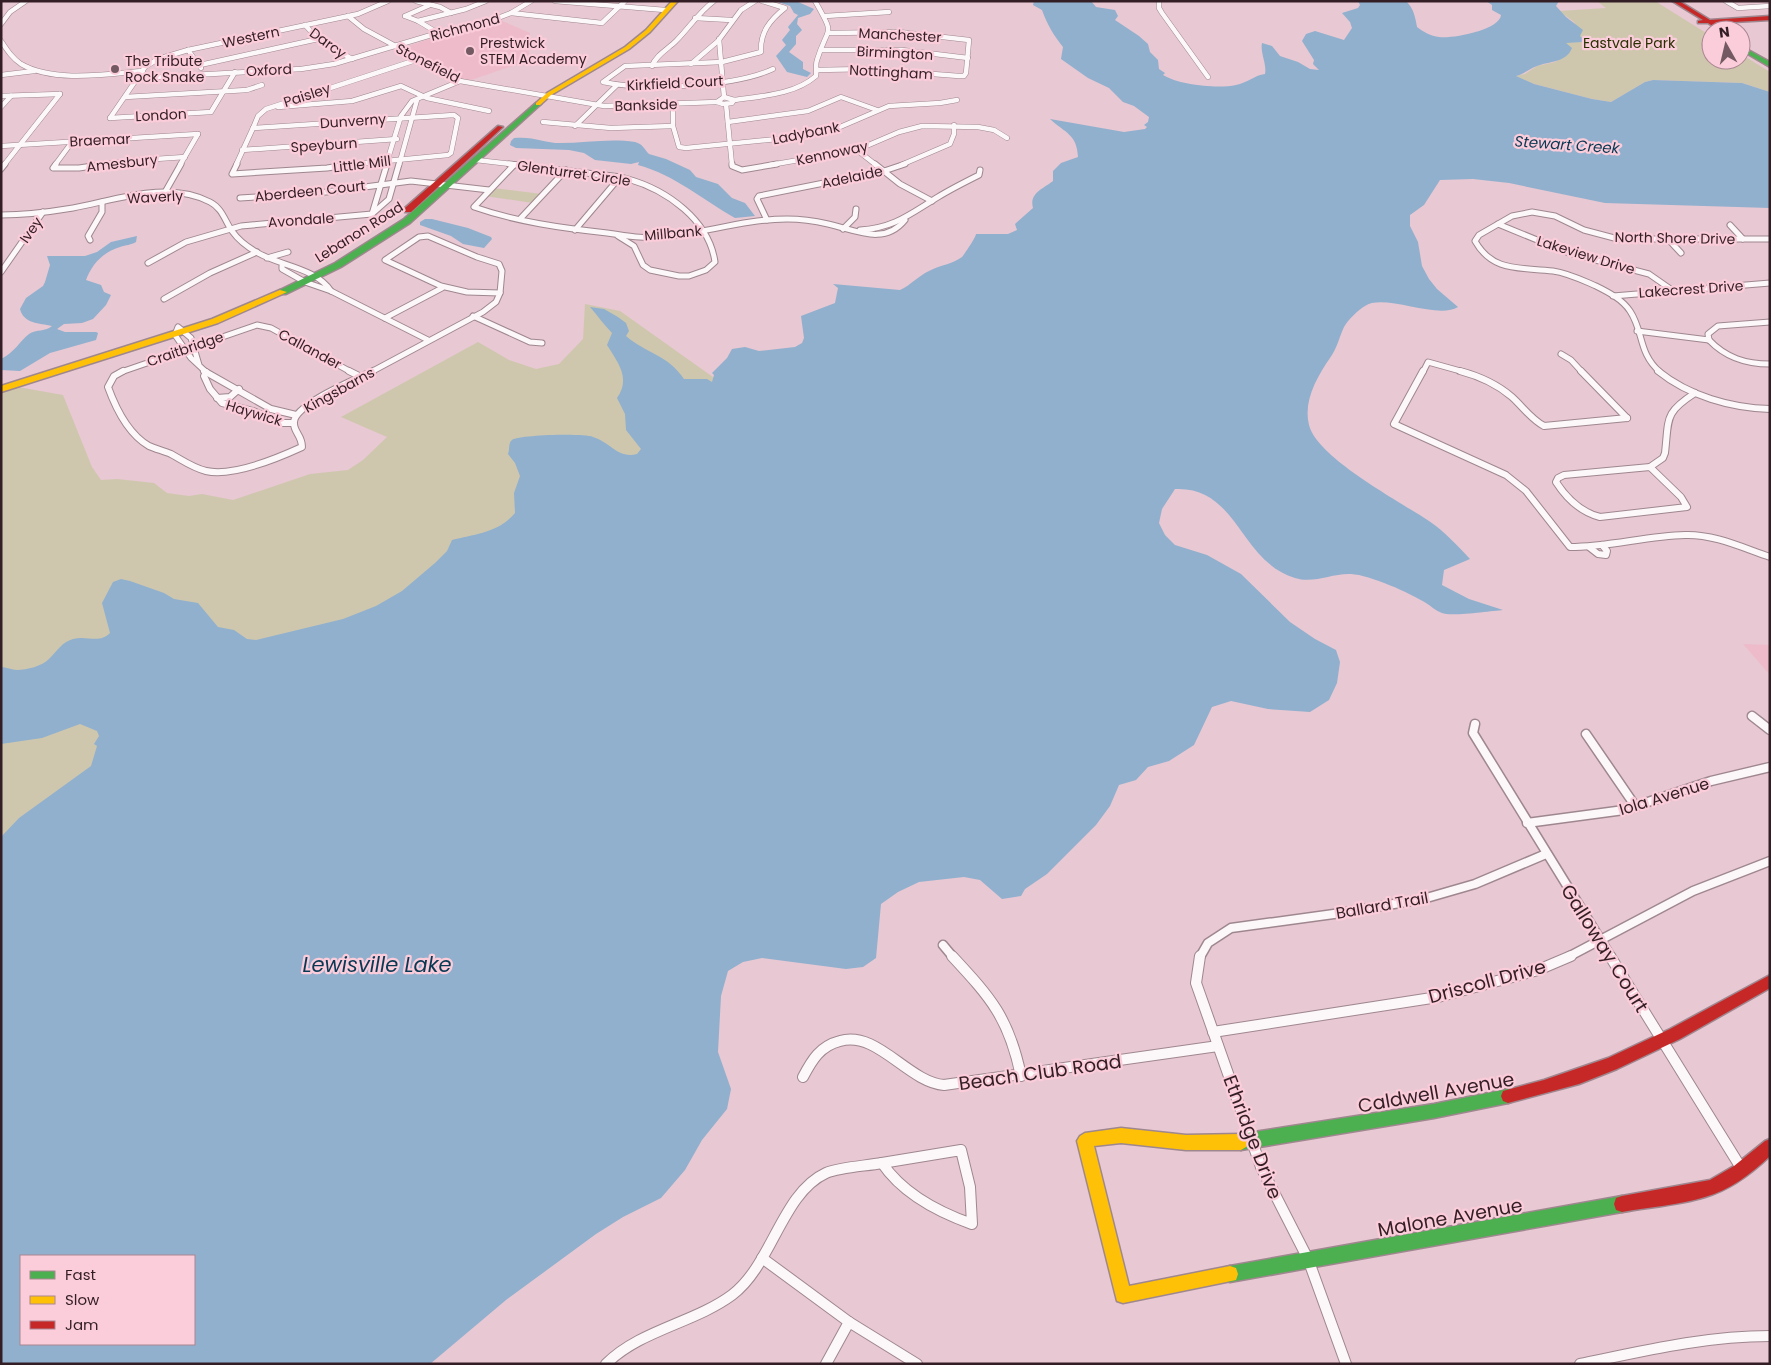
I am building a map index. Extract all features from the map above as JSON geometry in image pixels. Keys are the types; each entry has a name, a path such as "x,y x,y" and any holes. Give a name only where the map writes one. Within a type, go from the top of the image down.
{"main road":[{"name":"Lebanon Road","path":"441,186 541,96 622,45 662,7 675,1"},
{"path":"1666,1 1701,20"},
{"path":"1675,1 1702,20"},
{"path":"1751,21 1770,18"},
{"path":"1751,24 1770,23"},
{"path":"1751,47 1770,58"},
{"path":"1751,54 1770,65"},
{"name":"Lebanon Road","path":"1,389 183,338 244,302 306,278 376,235 476,160 541,96"},
{"name":"Lebanon Road","path":"1,381 183,338"},
{"name":"Caldwell Avenue","path":"1123,1294 1085,1141 1101,1136 1123,1134 1206,1144 1252,1141 1443,1110 1531,1092 1581,1078 1663,1042 1770,981"},
{"name":"Malone Avenue","path":"1123,1294 1308,1259 1690,1193 1725,1183 1743,1171 1770,1146"}],"street":[{"path":"1,24 10,12 26,1"},
{"name":"Western","path":"110,118 143,71 158,59 188,50 348,16 388,1"},
{"path":"416,1 430,4 451,13"},
{"path":"418,21 451,13 486,1"},
{"name":"Richmond","path":"396,46 438,33 485,22 510,13 531,1"},
{"path":"554,1 619,7 662,7"},
{"path":"510,13 602,23 625,1"},
{"path":"714,1 695,18 677,41 654,60 652,66 722,62 761,52 760,37 772,19 785,8 762,1"},
{"path":"691,64 719,40 731,20 754,1"},
{"path":"717,102 724,98 734,100 767,96 788,90 813,79 817,70 816,62 830,33 829,25 815,1"},
{"path":"1159,1 1159,8 1162,13 1208,76"},
{"path":"1726,1 1738,8 1770,6"},
{"path":"430,4 405,15 438,33"},
{"path":"1,13 10,12"},
{"path":"824,16 889,12"},
{"name":"Stonefield","path":"348,16 360,26 460,81 541,96"},
{"path":"695,18 731,20"},
{"name":"Darcy","path":"305,25 318,39 352,59"},
{"name":"Manchester","path":"830,33 893,32 969,40 968,58"},
{"path":"200,65 318,39"},
{"path":"719,40 724,98"},
{"path":"1,41 9,54 34,71"},
{"name":"Oxford","path":"138,78 316,67 396,46"},
{"path":"188,50 200,65 201,70 198,74"},
{"name":"Birmington","path":"822,50 902,50 968,58"},
{"name":"Nottingham","path":"817,70 867,68 964,76 968,58"},
{"name":"Paisley","path":"232,174 259,114 270,107 419,59"},
{"name":"Kirkfield Court","path":"652,66 627,66 603,82 617,85 723,81 754,77 774,69"},
{"path":"1,75 34,71 58,74 143,71"},
{"path":"223,92 235,72"},
{"path":"99,80 109,73"},
{"path":"372,214 400,118 407,106 424,96 460,81"},
{"path":"125,97 223,92 254,89 262,85"},
{"path":"575,126 617,85"},
{"path":"270,107 352,101 399,86 424,96 489,111"},
{"name":"London","path":"110,118 211,112 223,92"},
{"path":"1,96 60,94 2,168"},
{"path":"1,107 11,96"},
{"name":"Bankside","path":"541,96 595,105 629,106 717,102"},
{"path":"728,122 806,112 841,97 877,110"},
{"path":"372,214 389,199 417,100"},
{"path":"717,102 726,104 732,103 734,100"},
{"name":"Ladybank","path":"673,126 678,145 681,148 760,143 832,130 847,125 877,110 895,105 942,104 957,100"},
{"path":"285,102 285,104 292,106"},
{"path":"543,122 575,126 624,128 673,126 673,104"},
{"path":"726,104 730,145"},
{"name":"Dunverny","path":"252,128 454,115"},
{"name":"Little Mill","path":"232,174 326,168 448,155 458,118 454,115"},
{"name":"Kennoway","path":"730,145 732,166 742,170 857,150 911,128 934,125 987,128 1007,138"},
{"name":"Adelaide","path":"767,220 757,199 758,196 884,171 917,160 950,144 954,134 954,126"},
{"name":"Braemar","path":"1,146 198,134 185,157"},
{"name":"Speyburn","path":"242,150 347,144 406,138"},
{"name":"Amesbury","path":"72,142 53,168 91,167 126,161 185,157"},
{"path":"857,150 900,184 932,201"},
{"path":"164,194 185,157"},
{"name":"Glenturret Circle","path":"476,160 620,177 636,181 669,200 700,223 715,262 706,270 695,274 679,276 647,268 643,265 635,247 613,234"},
{"path":"487,192 514,165"},
{"path":"520,219 566,170"},
{"name":"Millbank","path":"487,192 474,206 520,219 575,230 648,238 704,231 746,222 800,219 873,235 890,233 932,201 979,175 980,170"},
{"path":"575,230 620,177"},
{"name":"Aberdeen Court","path":"240,198 326,192 404,182 487,192"},
{"name":"Waverly","path":"1,215 44,212 129,197 164,194 191,195 210,201 219,208 230,229 256,252 282,266 282,269 306,278"},
{"path":"90,240 88,236 102,212 102,202"},
{"path":"843,229 855,217 856,209"},
{"name":"Ivey","path":"1,272 44,212"},
{"name":"North Shore Drive","path":"1613,296 1563,273 1494,263 1482,254 1475,241 1480,235 1498,224 1522,213 1555,216 1584,230 1618,239 1770,239"},
{"name":"Avondale","path":"148,263 186,242 230,229 260,223 367,216 372,214"},
{"name":"Lakeview Drive","path":"1498,224 1569,253 1650,274 1672,290"},
{"path":"1730,225 1743,239"},
{"path":"424,235 479,258 495,262 502,268 500,293 465,293 442,288 387,262 385,259 424,235"},
{"path":"635,247 648,238"},
{"path":"1668,239 1681,253"},
{"path":"164,298 215,270 256,252"},
{"path":"267,258 288,252"},
{"name":"Waverly","path":"282,266 290,266 306,278"},
{"path":"306,278 428,340"},
{"path":"306,278 327,285 331,291"},
{"name":"Lakecrest Drive","path":"1613,296 1770,283"},
{"path":"385,318 442,288"},
{"name":"Kingsbarns","path":"114,376 108,387 130,430 138,439 149,446 176,456 199,470 211,472 233,470 292,452 302,447 302,439 294,428 293,423 296,415 308,405 473,316 495,303 500,293"},
{"path":"1613,296 1628,307 1644,353 1655,369 1695,392 1738,407 1770,410"},
{"path":"473,316 530,342 542,343"},
{"path":"1770,322 1718,326 1708,334 1709,340 1720,352 1751,363 1770,364"},
{"name":"Craitbridge","path":"114,376 183,338 196,346 257,325"},
{"name":"Callander","path":"257,325 270,328 361,377"},
{"path":"1637,331 1709,340"},
{"path":"183,338 196,346 199,365"},
{"name":"Haywick","path":"183,338 199,365 206,372 280,413 296,415"},
{"path":"1561,354 1571,360 1627,418 1544,426 1532,420 1506,392 1490,382 1428,362 1394,424 1506,475 1526,491 1570,547 1589,547 1601,555 1606,555 1607,551 1602,545 1684,534 1699,535 1731,542 1770,557"},
{"name":"Haywick","path":"206,372 204,376 222,403 259,414 279,423 293,423"},
{"path":"217,398 230,397 239,389"},
{"path":"1650,467 1681,497 1687,506 1600,517 1592,516 1576,505 1556,482 1558,478 1564,475 1650,467 1663,458 1665,453 1668,424 1672,410 1695,392"},
{"path":"259,414 269,407"},
{"path":"1752,716 1770,730"},
{"name":"Galloway Court","path":"1475,724 1473,733 1743,1171"},
{"path":"1586,734 1636,807"},
{"name":"Iola Avenue","path":"1527,823 1636,807 1711,781 1770,767"},
{"name":"Ballard Trail","path":"1214,937 1231,928 1374,908 1451,892 1486,880 1546,854"},
{"name":"Driscoll Drive","path":"1213,1032 1429,998 1472,989 1538,970 1600,941 1693,891 1770,861"},
{"name":"Ethridge Drive","path":"1214,937 1203,948 1198,960 1196,982 1261,1168 1308,1259 1346,1364"},
{"path":"943,945 992,1001 1002,1016 1014,1044 1021,1076"},
{"name":"Beach Club Road","path":"803,1077 819,1050 840,1039 856,1038 940,1085 956,1085 1021,1076 1218,1046"},
{"path":"606,1364 613,1357 642,1340 720,1303 745,1282 762,1258 803,1189 815,1179 828,1172 882,1163 961,1150 967,1168 973,1202 972,1224 952,1218 896,1183 882,1163"},
{"path":"762,1258 849,1322 917,1364"},
{"path":"826,1364 849,1322"},
{"path":"1580,1364 1706,1339 1770,1336"}],"shaded area":[{"name":"Prestwick STEM Academy","path":"500,20 530,33 529,54 521,63 471,80 459,78 406,47 446,33"},
{"path":"1743,644 1770,645 1770,675"}],"green space":[{"name":"Eastvale Park","path":"1597,1 1655,1 1701,30 1701,70 1751,70 1751,60 1770,72 1770,92 1742,83 1653,80 1645,82 1611,102 1534,84 1515,76 1525,74 1537,66 1555,62 1562,58 1566,43 1580,36 1574,22 1559,11 1606,8"},
{"path":"493,188 542,194 533,203 485,196"},
{"path":"585,304 620,311 758,409 1,1059 1,384 63,395 92,467 101,480 117,479 154,483 167,493 189,496 202,494 233,500 310,474 348,470 363,460 387,437 341,417 478,342 509,360 536,369 559,364 583,339"}],"water":[{"path":"775,1 796,1 814,9 810,14 798,18 797,24 802,30 796,36 796,44 789,52 803,62 803,69 811,73 807,77 787,72 776,56 786,45 782,40 790,30 788,27 798,15 794,13 790,6"},
{"name":"Lewisville Lake","path":"1034,1 1091,1 1096,7 1115,10 1118,16 1115,20 1148,44 1150,52 1158,60 1159,69 1165,73 1163,75 1188,84 1219,87 1240,84 1265,74 1262,43 1272,46 1280,56 1298,62 1310,69 1319,70 1313,64 1314,60 1302,41 1306,34 1315,31 1344,40 1352,28 1350,22 1342,13 1358,8 1360,5 1358,1 1406,1 1415,16 1417,27 1430,35 1445,37 1464,35 1484,29 1499,20 1501,15 1492,10 1492,5 1486,1 1559,1 1556,6 1566,17 1583,30 1580,36 1583,39 1582,42 1566,43 1572,48 1566,56 1516,76 1534,84 1611,102 1645,82 1653,80 1742,83 1770,92 1770,208 1605,203 1509,183 1473,179 1440,180 1424,205 1410,215 1410,226 1418,242 1422,266 1429,279 1437,289 1458,307 1449,310 1437,310 1385,302 1374,303 1362,308 1344,327 1334,350 1316,381 1308,407 1309,425 1315,438 1343,465 1435,525 1470,559 1444,570 1442,585 1469,599 1503,610 1446,614 1400,590 1359,575 1344,574 1309,580 1295,578 1276,569 1261,556 1226,511 1212,499 1196,491 1175,489 1162,509 1159,523 1165,535 1175,545 1207,555 1241,574 1290,622 1315,639 1336,650 1340,662 1337,683 1329,700 1310,712 1268,709 1231,701 1212,707 1194,745 1169,761 1148,767 1136,780 1119,785 1110,806 1096,825 1047,874 1025,889 1021,896 1002,899 980,880 964,877 919,882 898,892 881,904 876,958 863,967 846,969 762,958 743,962 728,971 721,996 718,1052 731,1089 727,1109 702,1140 685,1170 661,1198 623,1217 596,1234 506,1300 430,1364 1,1364 1,837 19,818 91,766 97,746 94,744 99,736 97,731 80,724 42,738 1,744 1,667 17,670 34,667 49,659 69,640 78,638 97,639 106,636 110,633 102,603 113,582 121,579 164,593 174,599 198,603 218,627 234,630 247,639 256,640 343,619 376,606 402,591 447,551 452,540 494,529 515,513 514,493 520,476 515,463 508,454 512,440 538,436 587,436 599,439 624,454 637,454 641,449 626,430 625,414 617,398 623,384 623,377 619,364 607,345 612,333 590,307 604,309 626,323 629,331 626,336 671,364 684,379 707,379 712,382 714,375 712,373 727,358 732,349 745,347 759,351 795,347 802,343 804,338 801,316 835,303 838,288 833,284 900,290 925,273 962,257 976,234 1008,234 1017,230 1015,224 1033,208 1032,203 1035,195 1053,181 1053,171 1061,163 1078,157 1073,139 1050,119 1124,132 1145,129 1147,127 1144,125 1148,122 1149,117 1134,106 1123,102 1109,88 1088,78 1061,59 1063,47 1051,30 1042,10 1033,5"},
{"path":"514,138 560,143 635,142 642,145 649,154 666,159 690,170 696,177 718,184 732,198 745,203 755,216 735,218 677,181 638,165 639,162 631,164 595,160 584,153 569,150 516,148 510,145"},
{"path":"425,219 468,228 492,239 484,248 463,244 451,236 420,225 420,222"},
{"path":"137,236 136,242 114,249 103,255 88,274 86,280 101,285 104,292 111,295 106,305 93,319 82,323 64,324 57,329 65,332 96,332 98,333 96,340 50,353 20,371 1,370 1,359 10,353 29,334 52,326 28,320 20,309 26,298 43,286 50,265 47,256 85,256 97,252 111,242"}],"traffic: fast":[{"path":"1751,54 1770,65"},
{"path":"283,292 338,265 407,221 538,104"},
{"path":"1241,1142 1434,1111 1508,1096"},
{"path":"1230,1274 1622,1204"}],"traffic: slow":[{"path":"538,104 549,94 627,48 648,31 675,1"},
{"path":"1,389 215,321 283,292"},
{"path":"1230,1274 1123,1295 1085,1141 1121,1135 1186,1143 1241,1142"}],"traffic: jam":[{"path":"1675,1 1706,20"},
{"path":"1700,22 1770,18"},
{"path":"408,210 500,127"},
{"path":"1508,1096 1544,1088 1579,1077 1644,1050 1770,981"},
{"path":"1622,1204 1704,1190 1723,1182 1739,1172 1770,1146"}],"place":[{"name":"Prestwick STEM Academy","path":"470,51"},
{"name":"The Tribute Rock Snake","path":"115,69"}],"water label":[{"name":"Stewart Creek","path":"1567,145"}]}
